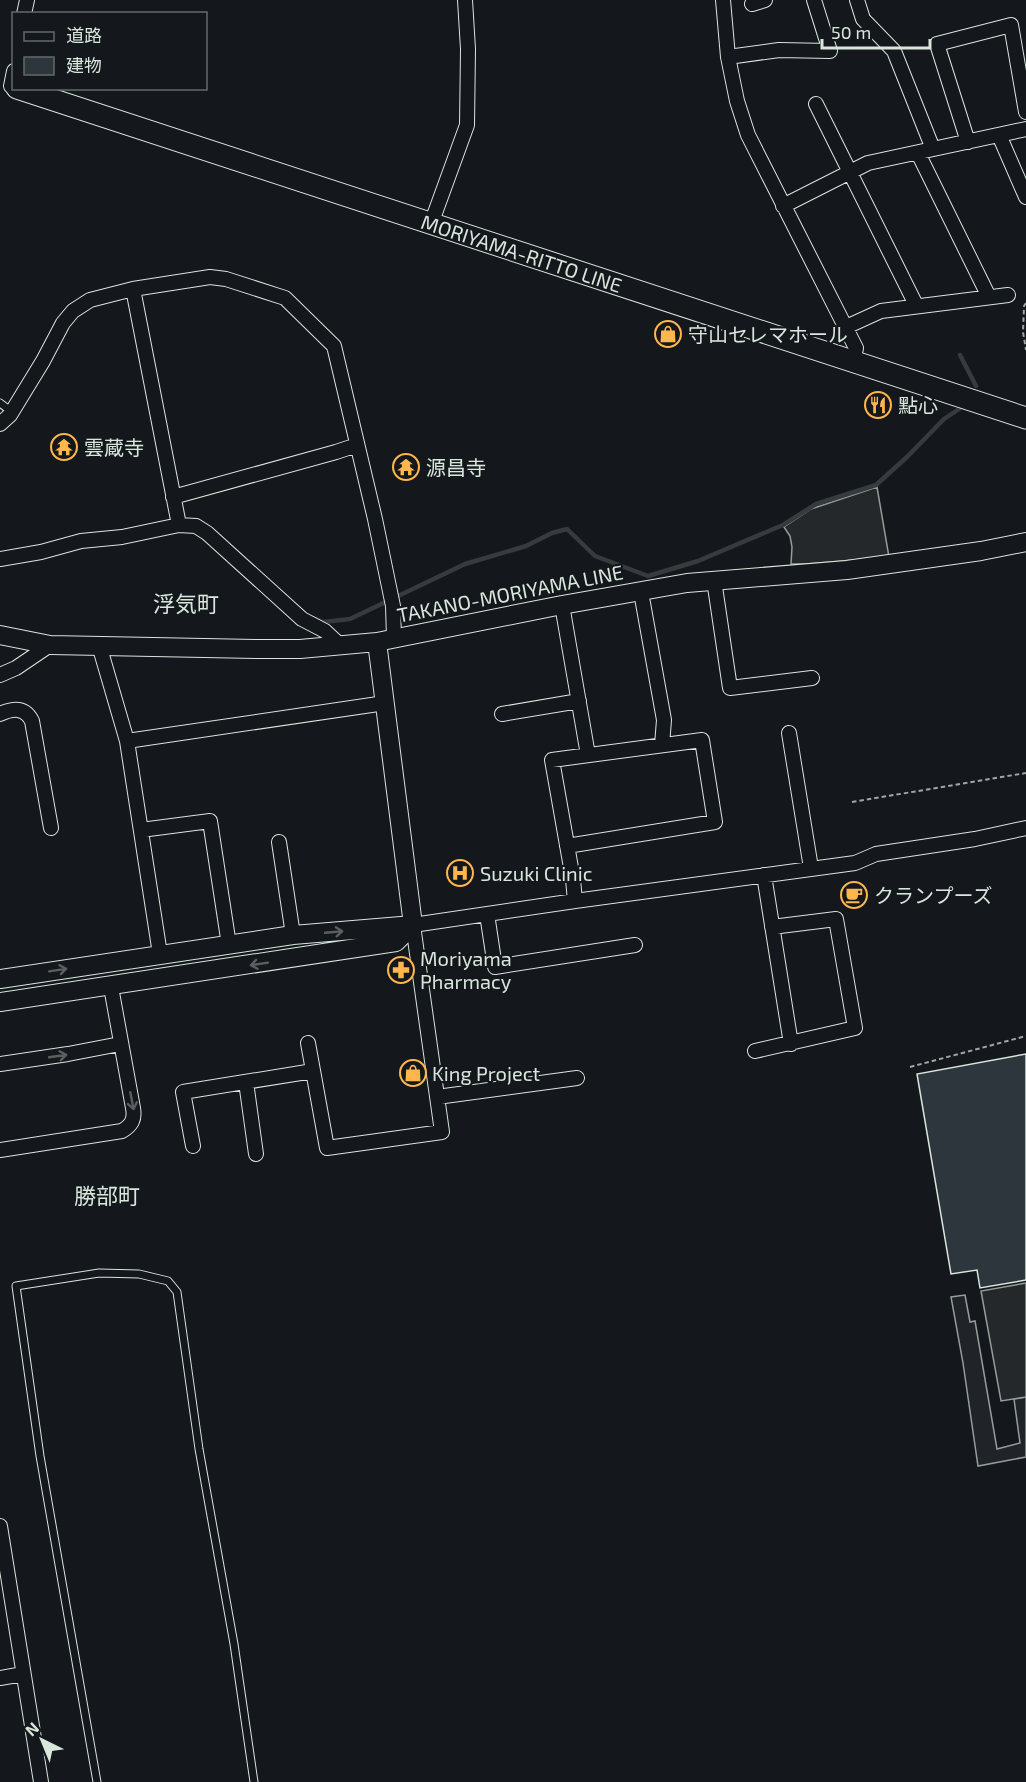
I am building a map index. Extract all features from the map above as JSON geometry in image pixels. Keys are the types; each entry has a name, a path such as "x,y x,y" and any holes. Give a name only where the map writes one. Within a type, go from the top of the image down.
{"main road":[{"name":"MORIYAMA-RITTO LINE","path":"32,90 431,224 1026,418"}],"street":[{"path":"431,224 467,126 468,49 465,0"},
{"path":"723,0 728,57 737,102 748,135 856,348 854,362"},
{"path":"728,57 779,50 830,51 814,0"},
{"path":"857,0 863,20 894,51 933,149"},
{"path":"968,142 937,44 1011,24 1026,112"},
{"path":"816,104 916,305"},
{"path":"783,206 868,163 1026,129"},
{"path":"999,135 1026,197"},
{"path":"918,153 989,297"},
{"path":"0,424 12,412 63,323 73,310 90,300 133,289 210,278 226,279 285,298 334,346 393,606 386,640 385,703 442,1132 327,1148 308,1043"},
{"path":"133,289 177,521"},
{"path":"846,327 881,311 1008,295"},
{"path":"173,497 357,445"},
{"path":"0,559 41,552 81,541 122,537 177,521 196,526 207,533 302,619 325,631 340,645"},
{"name":"TAKANO-MORIYAMA LINE","path":"0,635 50,645 300,649 386,640 562,605 714,580 847,570 981,551 1026,542"},
{"path":"714,580 730,688 812,678"},
{"path":"641,592 664,720 662,746"},
{"path":"562,605 588,755"},
{"path":"0,675 16,668 50,645"},
{"path":"99,645 127,741 141,830 154,955 151,980"},
{"path":"502,714 579,701"},
{"path":"127,741 385,703"},
{"path":"0,714 12,709 20,710 28,714 32,721 51,828"},
{"path":"789,733 811,868"},
{"path":"567,846 715,822 702,740 552,760 575,901"},
{"path":"141,830 210,821 230,945"},
{"path":"0,979 293,935 413,925 855,862 876,854 975,839 1026,828"},
{"path":"279,842 293,935"},
{"path":"764,875 791,1044"},
{"path":"487,914 495,968 635,945"},
{"path":"755,1051 855,1028 836,919 772,927"},
{"path":"0,1002 396,942 413,925"},
{"path":"0,1150 122,1131 130,1126 134,1115 111,987"},
{"path":"0,1064 120,1044"},
{"path":"193,1146 183,1092 314,1071"},
{"path":"437,1097 576,1078"},
{"path":"246,1082 256,1154"},
{"path":"0,1526 41,1782"},
{"path":"0,1678 23,1674"}],"lane":[{"path":"0,403 12,412"},
{"path":"97,1782 40,1456 16,1286 99,1273 139,1274 168,1281 177,1292 199,1449 234,1644 254,1782"}],"path":[{"path":"1026,303 1023,332 1026,350"},
{"path":"852,802 1026,773"},
{"path":"910,1067 1026,1036"}],"shaded area":[{"path":"877,487 889,557 791,564 790,536 784,527 811,509"},
{"path":"1026,1283 1026,1397 1001,1401 981,1291"},
{"path":"965,1295 970,1322 975,1321 997,1449 1020,1443 1014,1399 1026,1397 1026,1457 978,1466 951,1297"}],"building":[{"path":"1026,1054 1026,1280 980,1288 977,1270 951,1274 917,1074"}],"waterway":[{"path":"960,355 976,386"},
{"path":"313,618 323,622 350,619 465,564 526,546 552,533 567,529 595,556 648,576 698,561 783,525 816,504 876,485 944,419 959,409"}],"place":[{"name":"守山セレマホール","path":"668,334"},
{"name":"點心","path":"878,405"},
{"name":"雲蔵寺","path":"64,447"},
{"name":"源昌寺","path":"406,467"},
{"name":"Suzuki Clinic","path":"460,873"},
{"name":"クランプーズ","path":"854,895"},
{"name":"Moriyama Pharmacy","path":"401,970"},
{"name":"King Project","path":"413,1073"}],"district":[{"name":"浮気町","path":"186,603"},
{"name":"勝部町","path":"107,1195"}]}
